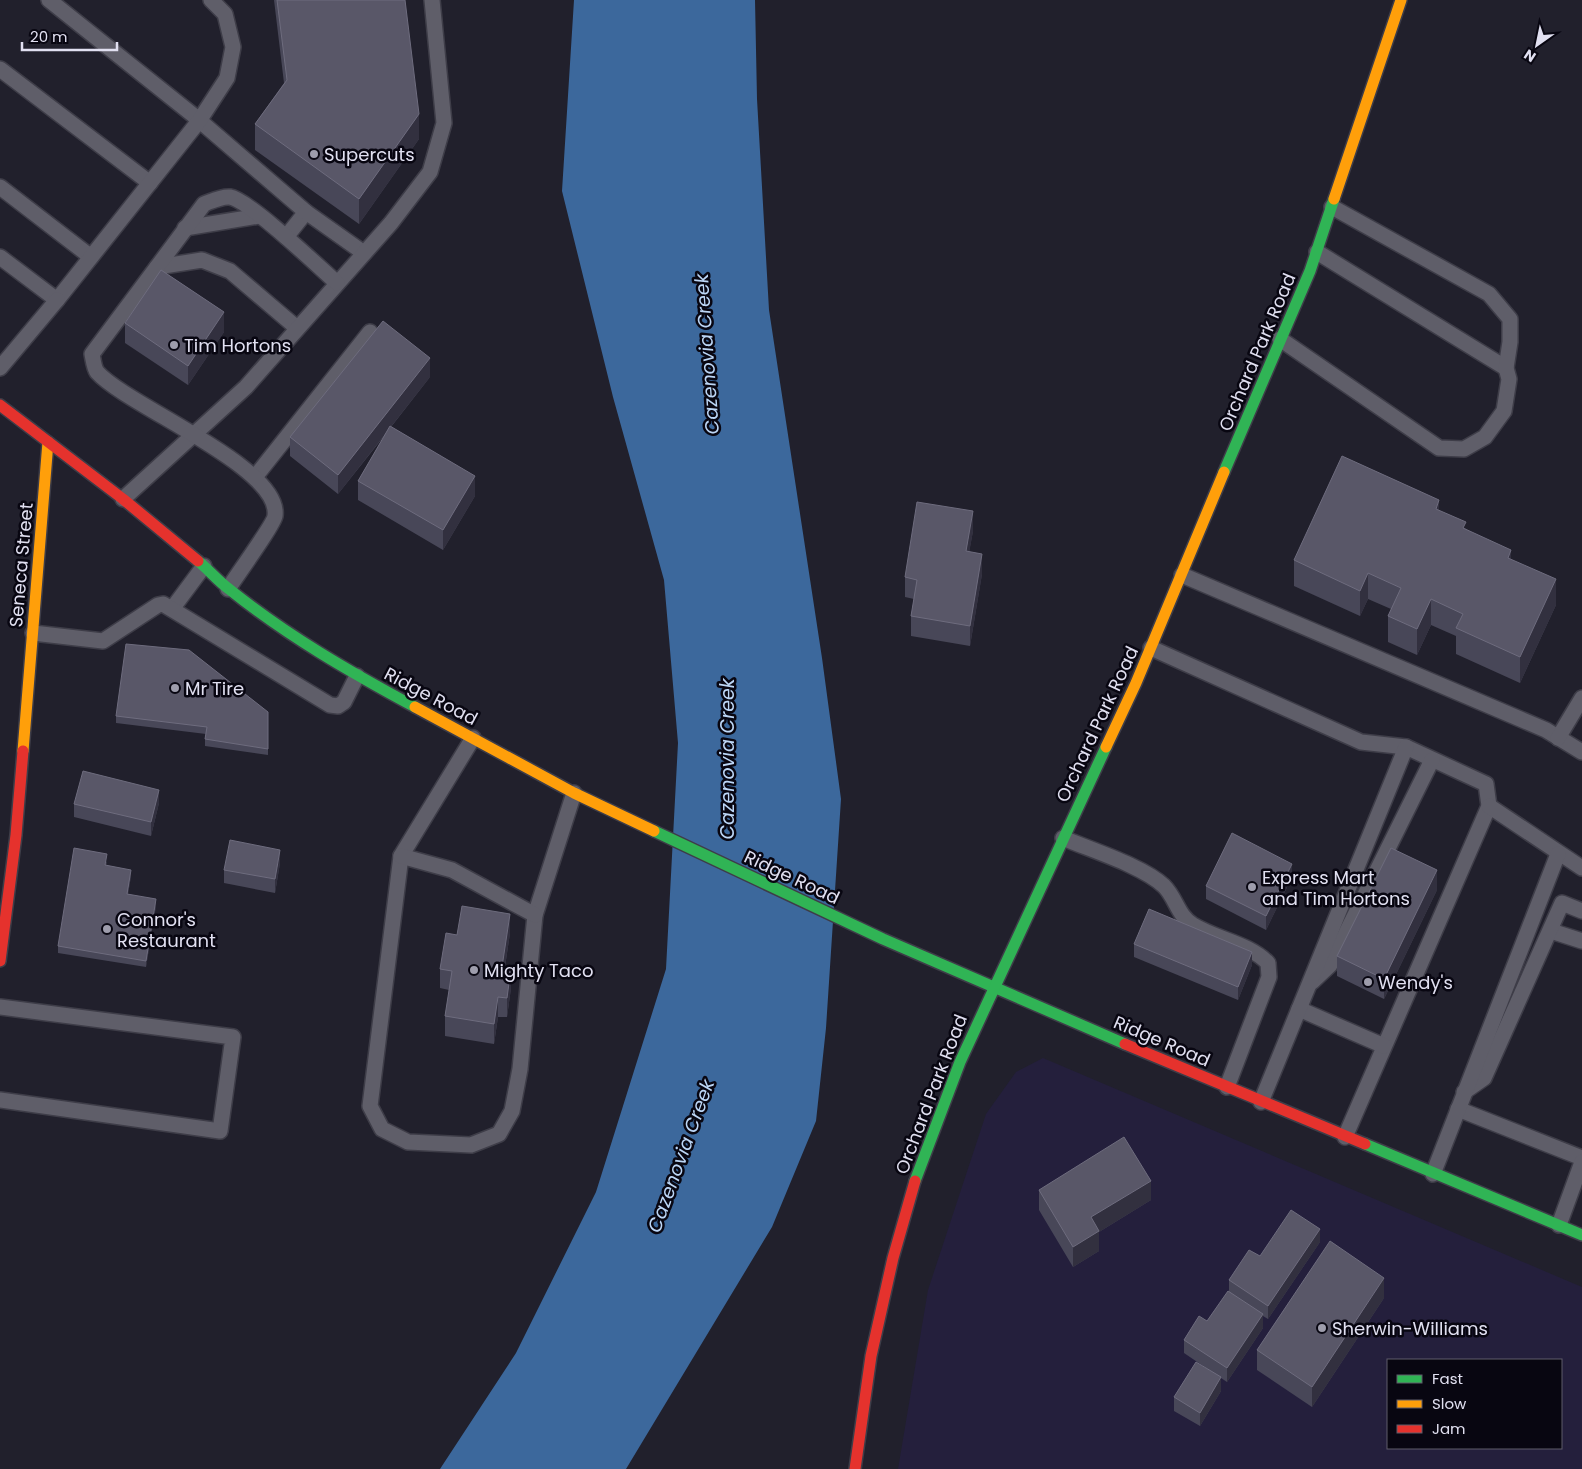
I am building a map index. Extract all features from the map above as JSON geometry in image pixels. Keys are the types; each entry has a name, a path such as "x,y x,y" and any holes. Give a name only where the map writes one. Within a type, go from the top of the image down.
{"street":[{"name":"Orchard Park Road","path":"855,1469 871,1356 893,1258 921,1162 960,1062 993,987 1151,648 1317,252 1402,0"},
{"path":"0,405 48,442"},
{"name":"Ridge Road","path":"48,442 123,499 204,566 228,589 357,676 574,793 882,939 1227,1088 1582,1235"},
{"name":"Seneca Street","path":"0,961 16,835 48,442"}],"lane":[{"path":"49,0 199,121 306,212 364,253"},
{"path":"0,368 57,300 199,121 227,78 233,47 224,14 211,0"},
{"path":"123,499 196,435 246,387 391,223 430,172 444,123 432,0"},
{"path":"0,69 150,183"},
{"path":"0,187 91,257"},
{"path":"228,589 275,518 274,501 254,477 196,435 121,390 96,371 92,354 204,204 223,198 236,200 259,216 286,237 336,283"},
{"path":"1280,339 1439,448 1464,449 1485,437 1504,411 1509,380 1506,368 1510,342 1510,319 1489,294 1332,206"},
{"path":"286,237 306,212"},
{"path":"186,228 259,216"},
{"path":"1317,252 1506,368"},
{"path":"0,257 57,300"},
{"path":"157,267 202,260 230,272 297,328"},
{"path":"254,477 370,332"},
{"path":"172,608 204,566"},
{"path":"1182,575 1537,726 1582,752"},
{"path":"33,633 103,641 158,605 163,604 330,705 338,706 344,702 357,676"},
{"path":"1151,648 1361,742 1406,747 1486,784 1489,806 1345,1136"},
{"path":"1558,738 1582,698"},
{"path":"473,738 401,856 370,1106 382,1129 408,1142 471,1145 499,1134 512,1111 520,1069 535,914 574,793"},
{"path":"1261,1102 1406,747"},
{"path":"1308,986 1330,965 1432,760"},
{"path":"1489,806 1558,854 1582,868"},
{"path":"1063,838 1150,875 1165,887 1181,915 1193,925 1258,953 1268,963 1269,977 1227,1088"},
{"path":"1434,1174 1464,1092 1558,854"},
{"path":"401,856 452,870 535,914"},
{"path":"1464,1092 1484,1078 1562,903 1582,911"},
{"path":"1551,931 1582,941"},
{"path":"0,1007 233,1037 220,1131 0,1100"},
{"path":"1299,1009 1384,1046"},
{"path":"1458,1108 1582,1160 1559,1225"}],"shaded area":[{"path":"1043,1058 1582,1287 1582,1469 898,1469 928,1290 986,1114 1016,1072"}],"water":[{"name":"Cazenovia Creek","path":"574,0 755,0 757,99 769,310 822,658 841,799 826,1028 816,1121 772,1227 626,1469 440,1469 516,1353 596,1192 666,969 678,743 664,580 613,397 562,191"}],"building":[{"path":"277,0 405,0 419,114 359,199 255,124 287,80"},
{"path":"161,270 224,312 188,366 125,323"},
{"path":"383,321 430,358 338,475 290,437"},
{"path":"390,426 475,476 443,530 358,481"},
{"path":"1342,456 1439,500 1436,509 1466,522 1463,528 1511,550 1508,558 1556,579 1520,657 1456,628 1463,614 1431,599 1417,629 1388,616 1401,588 1368,573 1360,591 1294,560"},
{"path":"917,502 973,511 966,551 982,554 970,626 911,616 917,580 905,577"},
{"name":"Mr Tire","path":"126,644 189,650 268,712 268,749 205,739 207,727 116,716"},
{"path":"83,771 159,790 151,822 74,804"},
{"path":"1232,833 1292,864 1266,916 1206,886"},
{"path":"230,840 280,850 275,879 224,870"},
{"name":"Connor's Restaurant","path":"74,848 107,854 105,865 131,870 127,894 156,899 146,961 58,946"},
{"path":"1391,848 1437,870 1384,979 1337,956"},
{"name":"Mighty Taco","path":"462,906 510,914 502,967 511,968 507,998 498,997 494,1024 445,1016 452,971 440,969 446,933 457,935"},
{"path":"1149,909 1252,952 1238,987 1134,944"},
{"path":"1124,1137 1151,1181 1091,1217 1099,1231 1073,1247 1039,1190"},
{"path":"1291,1210 1320,1229 1268,1306 1229,1280 1249,1250 1260,1256"},
{"path":"1330,1241 1384,1278 1312,1387 1257,1350"},
{"path":"1228,1291 1263,1314 1227,1368 1184,1340 1199,1316 1207,1321"},
{"path":"1196,1362 1221,1377 1200,1413 1174,1397"}],"traffic: fast":[{"path":"1224,472 1310,271 1334,199"},
{"path":"198,561 225,586 273,622 343,666 415,707"},
{"path":"915,1181 960,1062 1106,747"},
{"path":"654,831 883,939 1125,1044"},
{"path":"1365,1144 1582,1235"}],"traffic: slow":[{"path":"1334,199 1401,0"},
{"path":"23,751 48,442"},
{"path":"1106,747 1136,683 1224,472"},
{"path":"415,707 574,793 654,831"}],"traffic: jam":[{"path":"0,405 123,499 198,561"},
{"path":"0,961 16,835 23,751"},
{"path":"1125,1044 1365,1144"},
{"path":"855,1469 871,1356 893,1258 915,1181"}],"place":[{"name":"Supercuts","path":"314,154"},
{"name":"Tim Hortons","path":"174,345"},
{"name":"Mr Tire","path":"175,688"},
{"name":"Express Mart and Tim Hortons","path":"1252,887"},
{"name":"Connor's Restaurant","path":"107,929"},
{"name":"Mighty Taco","path":"474,970"},
{"name":"Wendy's","path":"1368,982"},
{"name":"Sherwin-Williams","path":"1322,1328"}]}
